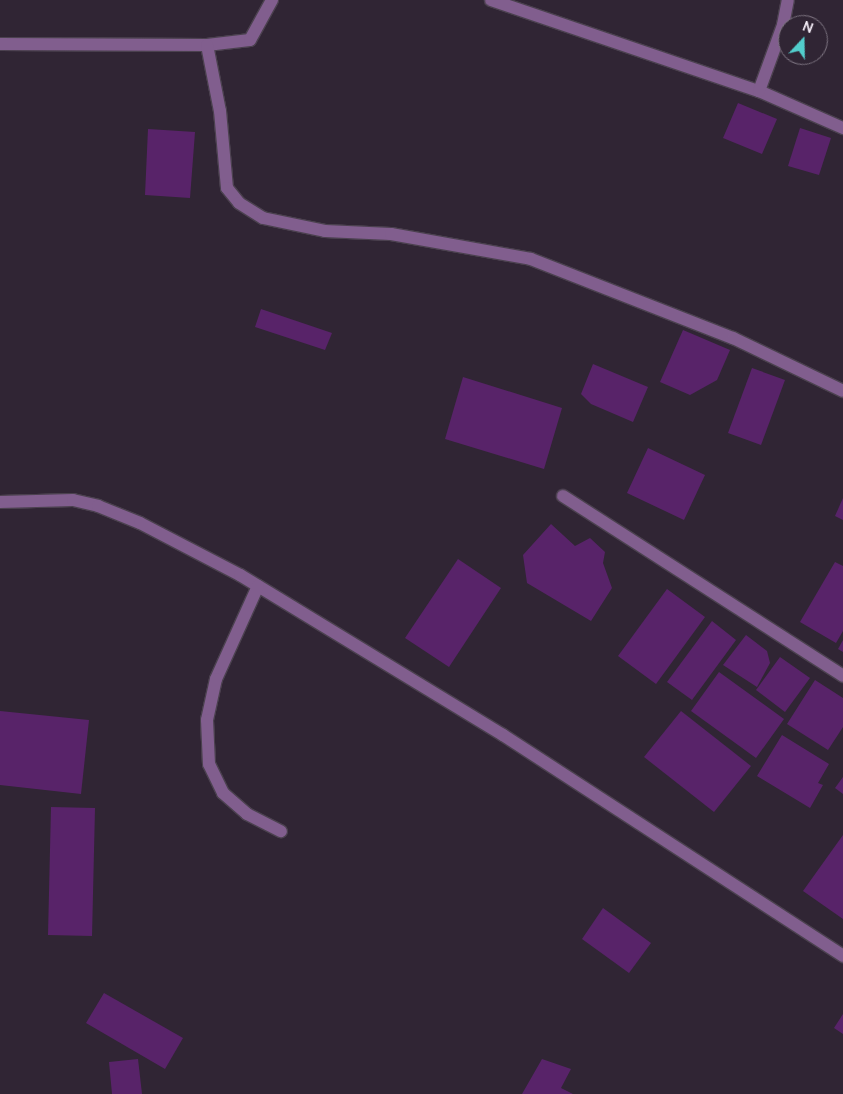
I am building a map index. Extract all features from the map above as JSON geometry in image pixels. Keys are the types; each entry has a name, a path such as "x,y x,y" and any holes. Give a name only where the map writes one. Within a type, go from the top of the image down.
{"street":[{"path":"0,44 207,46 250,40 272,0"},
{"path":"491,0 759,90 843,128"},
{"path":"759,90 783,25 788,0"},
{"path":"207,46 220,111 227,188 239,203 263,218 325,231 391,234 531,259 733,338 843,391"},
{"path":"563,496 843,676"},
{"path":"0,502 73,500 98,506 140,523 258,586 503,735 843,956"},
{"path":"258,586 216,680 206,720 209,764 223,792 247,814 280,830"}],"building":[{"path":"738,103 777,119 762,154 723,138"},
{"path":"800,128 831,138 819,175 788,166"},
{"path":"148,129 195,132 190,198 145,195"},
{"path":"261,309 332,333 325,350 255,327"},
{"path":"683,330 730,350 717,380 690,395 660,382"},
{"path":"593,364 648,387 633,422 591,404 581,394"},
{"path":"752,368 785,380 761,445 728,433"},
{"path":"463,377 562,408 544,469 445,439"},
{"path":"648,448 705,475 684,520 627,493"},
{"path":"843,498 843,520 835,516"},
{"path":"551,524 575,546 590,538 605,552 603,563 612,588 591,621 527,583 523,555"},
{"path":"458,559 501,588 449,667 405,638"},
{"path":"835,562 843,566 843,631 836,643 800,622"},
{"path":"667,589 705,617 656,684 618,656"},
{"path":"712,621 736,640 692,700 667,682"},
{"path":"746,635 767,651 770,663 757,687 723,665"},
{"path":"843,640 843,652 838,649"},
{"path":"780,657 810,678 785,712 756,690"},
{"path":"719,672 784,719 756,758 691,711"},
{"path":"815,680 843,698 843,727 828,750 787,724"},
{"path":"0,711 89,720 81,794 0,785"},
{"path":"681,711 751,766 714,812 644,757"},
{"path":"782,735 829,764 818,783 823,785 810,808 757,776"},
{"path":"843,777 843,794 835,788"},
{"path":"51,807 95,808 92,936 48,935"},
{"path":"843,835 843,919 803,891"},
{"path":"603,908 651,943 629,973 582,939"},
{"path":"104,993 183,1038 165,1069 86,1023"},
{"path":"843,1014 843,1034 834,1028"},
{"path":"138,1059 142,1094 112,1094 109,1062"},
{"path":"542,1059 571,1069 561,1088 573,1094 522,1094"}]}
